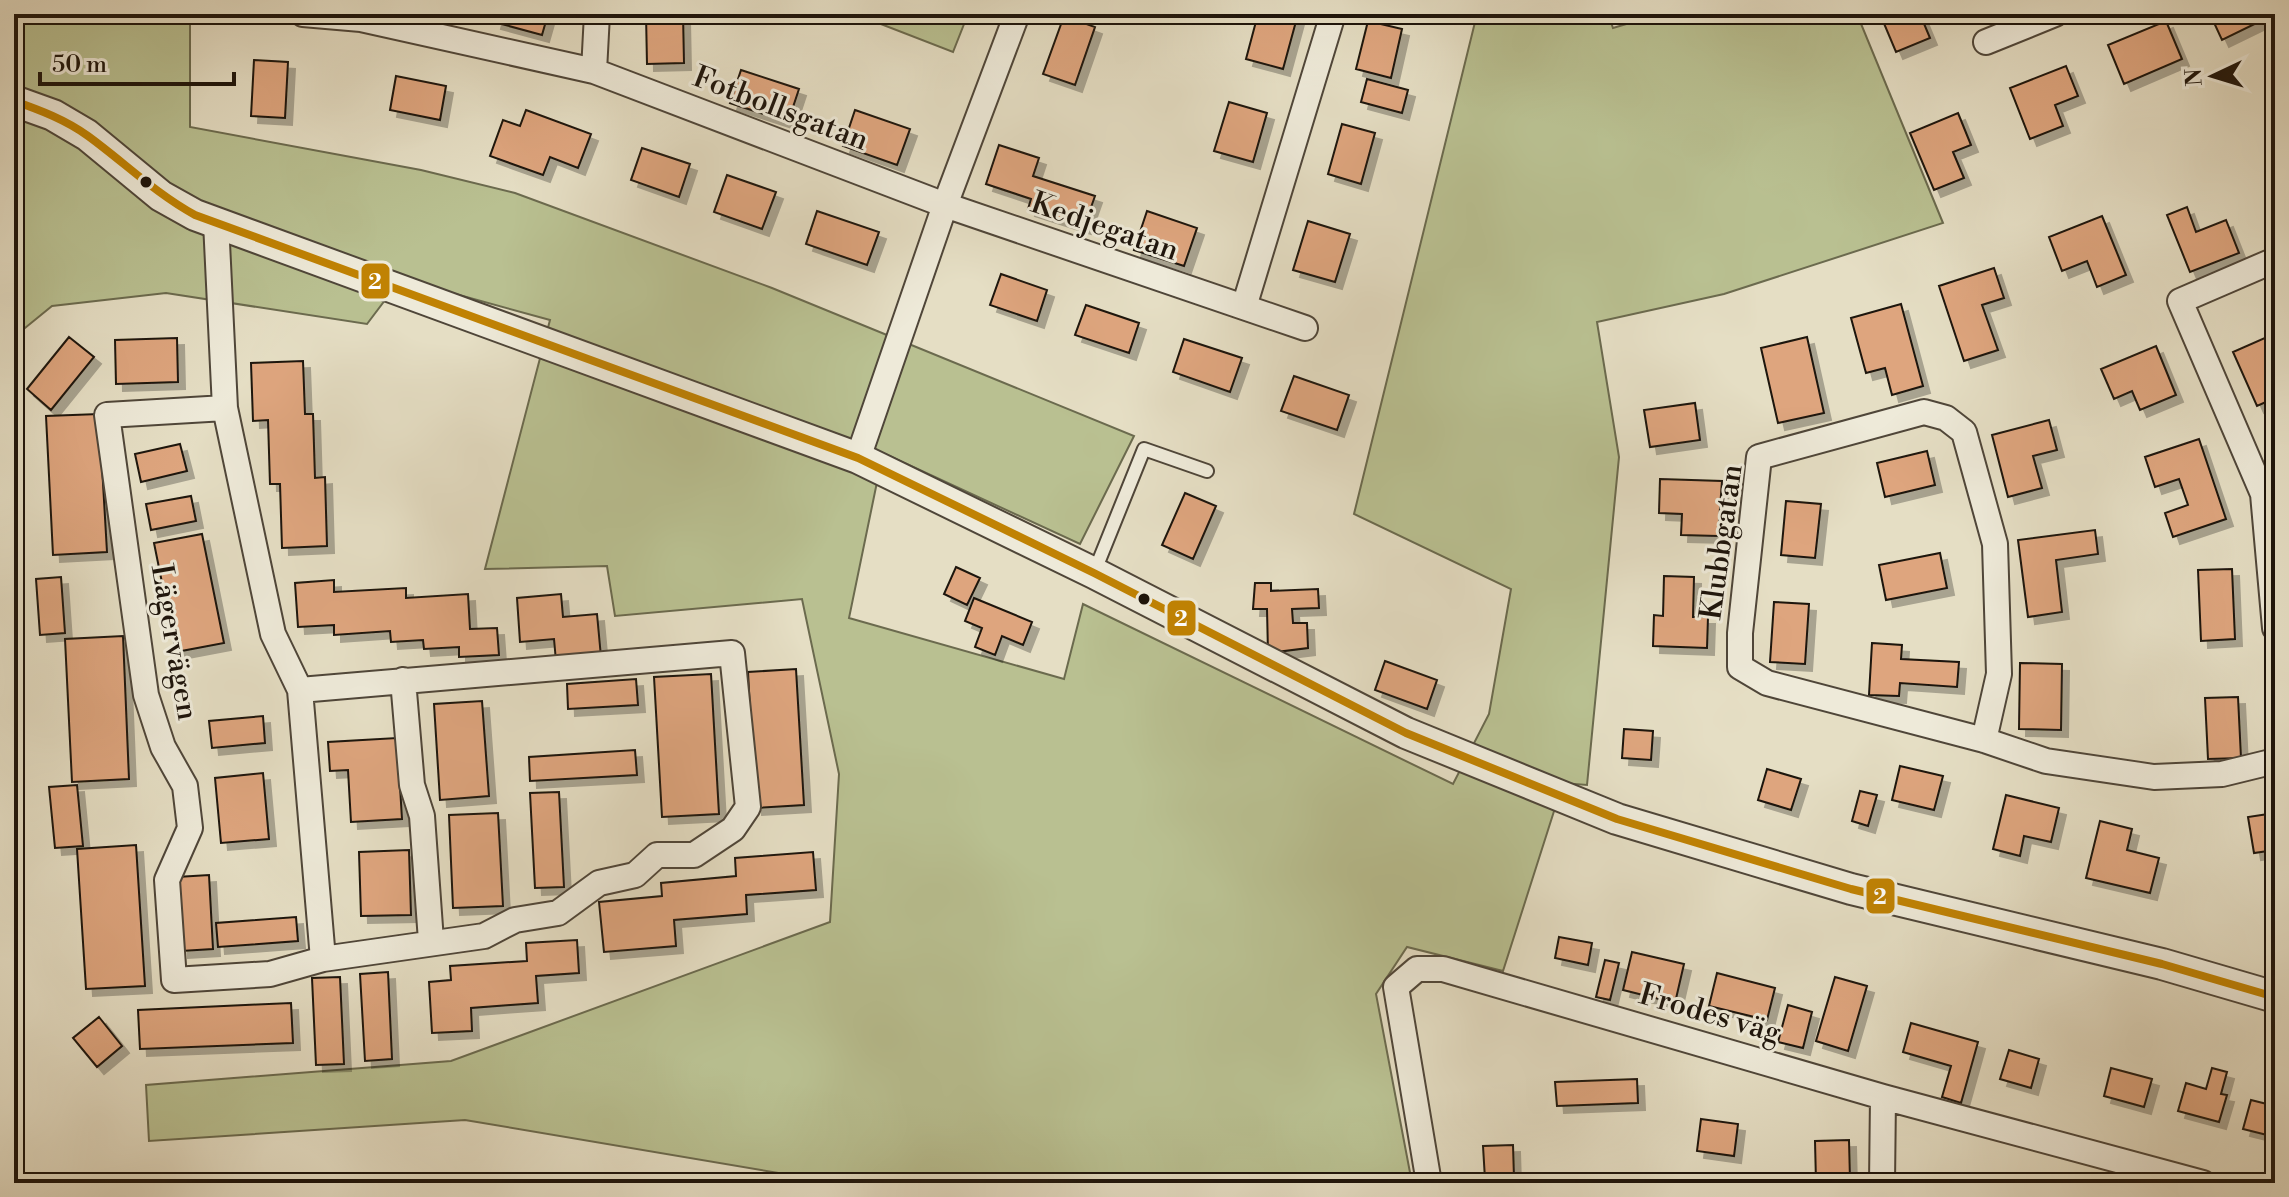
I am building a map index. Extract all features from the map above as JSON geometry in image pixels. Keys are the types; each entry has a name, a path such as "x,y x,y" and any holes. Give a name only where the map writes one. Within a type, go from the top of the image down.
{"street":[{"name":"Fotbollsgatan","path":"303,14 361,19 594,71 945,205"},
{"path":"594,71 597,14"},
{"path":"858,458 945,205 1017,14"},
{"path":"1244,307 1333,14"},
{"path":"1986,42 2055,14"},
{"path":"14,101 53,115 87,135 161,196 216,222 858,458 1094,573 1406,733 1617,819 1851,889 2162,964 2275,997"},
{"name":"Kedjegatan","path":"945,205 1305,328"},
{"path":"216,222 225,408 273,634 300,690 323,959"},
{"path":"2275,260 2180,301 2263,494 2275,628"},
{"name":"Lägervägen","path":"225,408 107,415 146,695 163,747 185,786 190,828 167,880 174,980 270,974 323,959 412,949 431,941 484,936 515,920 558,913 599,883 635,875 657,855 694,855 733,829 748,807 732,653 300,690"},
{"name":"Klubbgatan","path":"1984,740 1999,674 1995,544 1964,432 1946,418 1924,412 1759,457 1740,633 1740,667 1767,683 1984,740 2046,761 2154,777 2222,774 2275,761"},
{"path":"403,680 412,785 422,816 431,941"},
{"name":"Frodes väg","path":"1429,1183 1396,987 1417,969 1443,969 1883,1097 2203,1183"},
{"path":"1882,1183 1883,1097"}],"lane":[{"path":"1094,573 1144,449 1207,471"}],"green space":[{"path":"14,14 190,14 190,127 421,170 515,193 772,288 1134,436 1080,544 883,453 849,618 1064,679 1083,604 1453,784 1489,714 1511,589 1354,514 1477,14 1608,14 1613,28 1660,14 1857,14 1943,223 1724,294 1597,322 1619,457 1587,785 1563,783 1503,971 1407,947 1376,994 1412,1183 838,1183 465,1120 149,1141 146,1085 451,1061 830,922 839,774 802,599 615,616 607,566 485,569 550,320 401,279 367,324 166,293 52,306 14,337"},
{"path":"855,14 968,14 953,52"}],"building":[{"path":"496,14 548,14 542,35 494,22"},
{"path":"646,14 683,14 684,63 647,64"},
{"path":"1258,14 1298,14 1283,69 1246,59"},
{"path":"1880,14 1920,14 1930,38 1896,52"},
{"path":"2210,14 2275,14 2222,40"},
{"path":"1064,16 1095,27 1075,85 1043,74"},
{"path":"1368,21 1402,29 1391,78 1356,69"},
{"path":"2166,21 2182,59 2124,84 2108,45"},
{"path":"254,60 288,62 285,118 251,116"},
{"path":"2066,66 2078,96 2055,105 2063,126 2030,139 2010,88"},
{"path":"741,70 799,89 788,122 730,103"},
{"path":"396,76 446,86 440,120 390,110"},
{"path":"1367,79 1408,90 1402,113 1361,102"},
{"path":"1229,102 1267,113 1253,162 1214,151"},
{"path":"526,110 591,134 578,168 550,157 543,175 490,156 503,120 520,126"},
{"path":"855,110 910,129 897,165 843,146"},
{"path":"1958,113 1971,145 1953,152 1964,178 1934,190 1910,133"},
{"path":"1342,124 1375,133 1361,184 1328,174"},
{"path":"999,145 1039,158 1033,176 1095,196 1084,227 1028,209 1031,199 986,184"},
{"path":"642,148 690,164 679,197 631,180"},
{"path":"727,175 776,192 762,229 714,212"},
{"path":"2187,207 2196,232 2226,220 2239,253 2190,272 2167,215"},
{"path":"817,211 879,232 867,265 806,244"},
{"path":"1147,211 1197,228 1184,266 1134,250"},
{"path":"2102,216 2126,275 2097,287 2087,261 2062,271 2049,237"},
{"path":"1308,221 1350,234 1335,282 1293,270"},
{"path":"1994,268 2004,298 1982,305 1998,350 1964,361 1939,286"},
{"path":"1001,274 1047,290 1037,321 990,305"},
{"path":"1901,304 1923,386 1892,395 1885,368 1866,373 1851,318"},
{"path":"1086,305 1139,323 1129,353 1075,335"},
{"path":"69,337 94,357 51,410 27,389"},
{"path":"1807,337 1824,413 1778,423 1761,348"},
{"path":"2267,337 2275,356 2275,398 2257,406 2233,352"},
{"path":"177,338 178,382 116,384 115,340"},
{"path":"1184,339 1242,358 1230,392 1173,372"},
{"path":"2156,346 2176,395 2140,410 2132,391 2114,399 2101,369"},
{"path":"303,361 305,414 313,414 315,478 325,477 327,546 282,548 280,484 270,484 268,420 253,421 251,363"},
{"path":"1294,376 1349,395 1337,430 1281,411"},
{"path":"1695,403 1700,440 1650,447 1644,410"},
{"path":"99,414 107,552 53,555 46,416"},
{"path":"2049,420 2057,450 2033,456 2042,488 2008,497 1992,435"},
{"path":"2199,439 2226,519 2173,537 2165,513 2188,505 2179,479 2155,487 2145,457"},
{"path":"180,444 187,471 141,482 135,454"},
{"path":"1927,451 1935,485 1885,497 1877,463"},
{"path":"1660,479 1722,481 1718,536 1681,535 1682,514 1659,513"},
{"path":"1185,493 1216,506 1193,559 1162,545"},
{"path":"191,496 196,521 151,530 146,504"},
{"path":"1786,501 1821,504 1815,558 1781,555"},
{"path":"2095,530 2098,554 2056,560 2062,612 2028,617 2018,540"},
{"path":"202,534 224,643 176,652 154,543"},
{"path":"1940,553 1947,588 1886,600 1879,565"},
{"path":"956,567 980,578 967,605 944,594"},
{"path":"2232,569 2235,639 2201,641 2198,570"},
{"path":"1664,576 1694,577 1693,617 1708,617 1707,648 1653,646 1654,615 1663,616"},
{"path":"61,577 65,633 40,635 36,579"},
{"path":"334,580 334,592 406,588 406,598 468,594 470,629 497,628 499,655 459,657 459,647 424,649 423,640 391,642 390,631 334,635 334,625 298,627 295,583"},
{"path":"1255,583 1271,583 1271,591 1318,589 1319,608 1292,609 1293,623 1307,623 1308,648 1268,653 1267,609 1253,609"},
{"path":"561,594 563,617 597,614 601,657 556,661 554,639 520,642 517,598"},
{"path":"974,598 1032,622 1023,645 1002,636 995,655 975,647 982,628 965,621"},
{"path":"1774,602 1809,604 1805,664 1770,662"},
{"path":"123,636 129,779 72,782 65,639"},
{"path":"1872,643 1902,645 1901,659 1959,662 1957,687 1900,683 1899,696 1869,695"},
{"path":"1385,661 1437,680 1427,709 1375,690"},
{"path":"2020,663 2062,664 2061,730 2019,729"},
{"path":"796,669 804,805 755,808 748,672"},
{"path":"711,674 719,814 662,817 654,677"},
{"path":"636,679 638,705 568,709 567,684"},
{"path":"2238,697 2241,758 2208,759 2205,698"},
{"path":"482,701 489,796 440,800 434,704"},
{"path":"263,716 265,743 212,748 209,721"},
{"path":"1624,729 1653,731 1651,760 1622,758"},
{"path":"397,738 402,819 351,822 348,770 330,771 328,742"},
{"path":"635,750 637,775 530,781 529,757"},
{"path":"1900,766 1943,776 1934,810 1892,800"},
{"path":"1767,769 1801,779 1791,810 1758,800"},
{"path":"263,773 269,839 221,843 215,778"},
{"path":"77,785 83,846 55,848 49,787"},
{"path":"1860,791 1877,795 1868,826 1852,821"},
{"path":"559,792 564,887 535,888 530,793"},
{"path":"2006,795 2059,808 2051,842 2024,836 2020,856 1993,849"},
{"path":"498,813 503,906 453,908 449,815"},
{"path":"2275,813 2275,850 2254,853 2248,817"},
{"path":"2100,821 2132,829 2127,850 2159,858 2150,893 2086,878"},
{"path":"136,845 145,986 86,989 77,849"},
{"path":"409,850 411,915 361,916 359,852"},
{"path":"813,852 816,890 746,895 747,914 674,920 676,946 604,952 599,902 662,896 661,883 736,876 735,858"},
{"path":"209,875 213,949 181,951 177,877"},
{"path":"296,917 298,941 218,947 216,923"},
{"path":"1559,937 1592,943 1588,965 1555,958"},
{"path":"577,940 579,973 536,976 538,1003 471,1008 472,1031 432,1033 429,982 451,980 450,966 527,961 526,943"},
{"path":"1632,952 1684,964 1675,1003 1623,990"},
{"path":"1605,960 1619,963 1610,1000 1596,997"},
{"path":"388,972 392,1059 365,1061 360,974"},
{"path":"1717,973 1775,988 1767,1020 1709,1006"},
{"path":"340,977 344,1064 316,1065 312,978"},
{"path":"1835,977 1867,986 1848,1051 1816,1041"},
{"path":"291,1003 293,1043 140,1049 138,1010"},
{"path":"1788,1005 1812,1012 1803,1048 1778,1042"},
{"path":"99,1017 122,1046 97,1067 73,1038"},
{"path":"1911,1023 1978,1042 1961,1103 1942,1097 1951,1066 1903,1052"},
{"path":"2009,1050 2039,1059 2031,1088 2000,1079"},
{"path":"2111,1068 2152,1079 2144,1107 2104,1096"},
{"path":"2212,1068 2227,1072 2221,1094 2227,1095 2219,1122 2178,1111 2186,1083 2206,1089"},
{"path":"1637,1079 1638,1103 1557,1106 1555,1082"},
{"path":"2251,1100 2275,1106 2275,1137 2243,1129"},
{"path":"1701,1119 1738,1124 1734,1156 1697,1151"},
{"path":"1849,1140 1850,1180 1816,1182 1815,1141"},
{"path":"1513,1145 1514,1178 1485,1179 1483,1146"}],"transit line":[{"name":"2","path":"14,101 80,130 153,187 195,215 858,458 1094,573 1406,733 1617,819 1851,889 2162,964 2275,997"}]}
